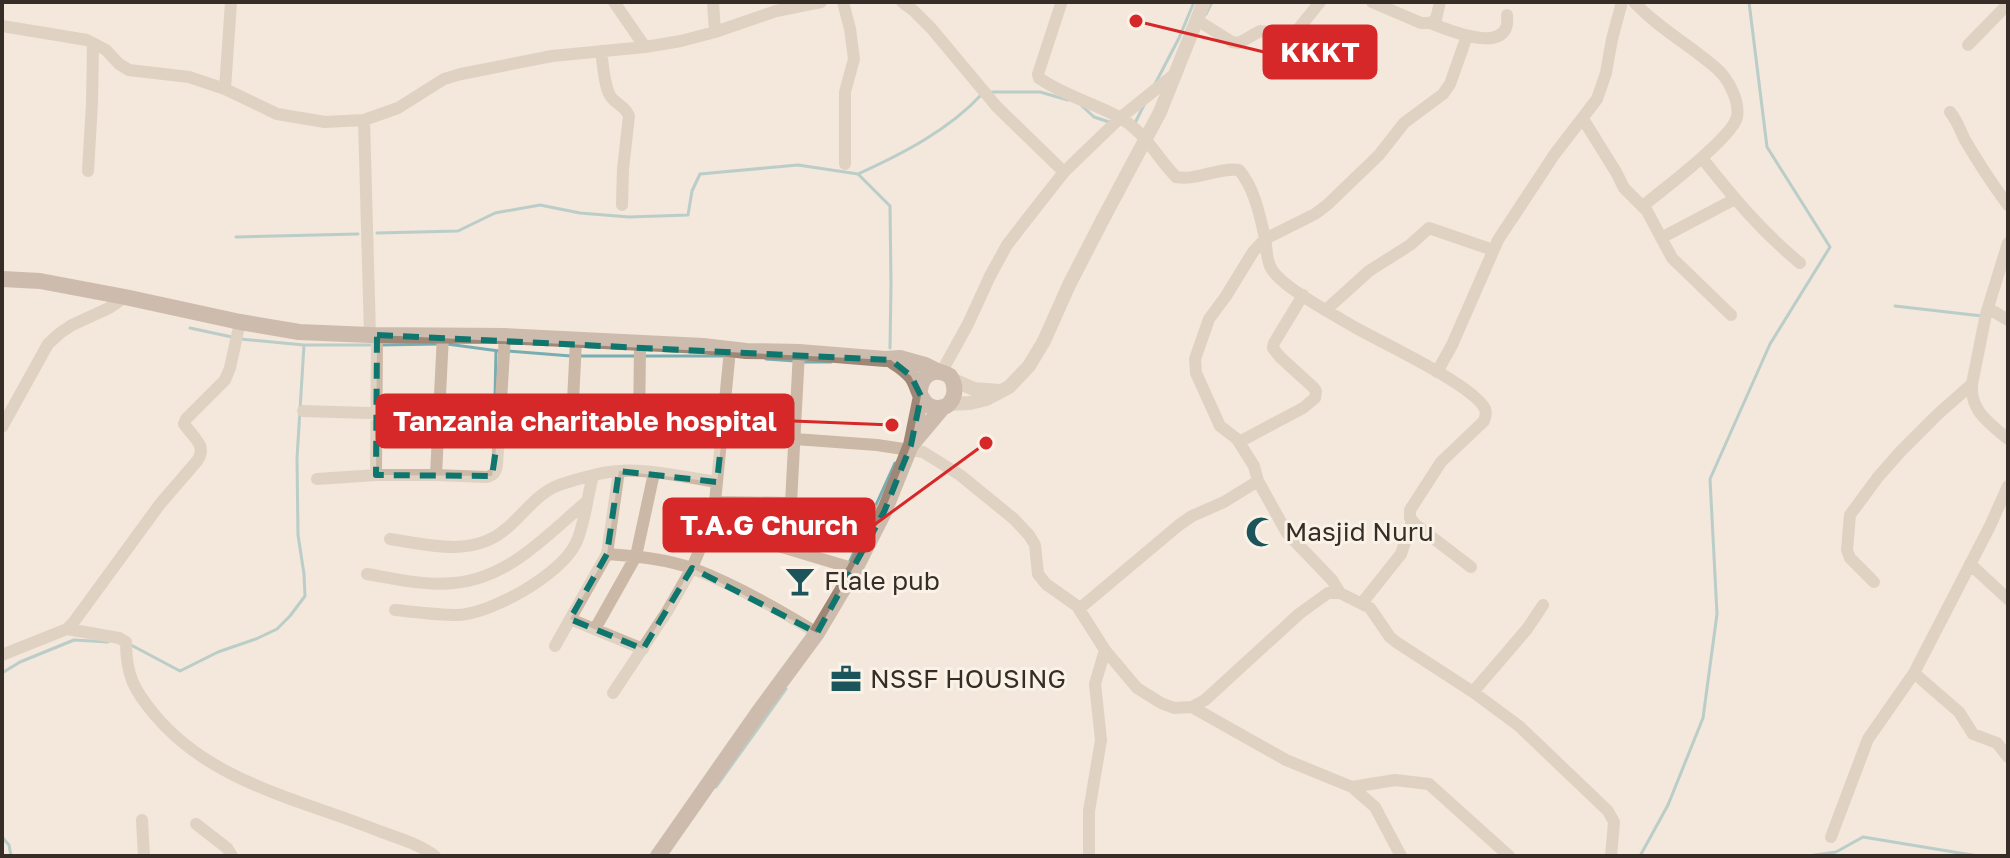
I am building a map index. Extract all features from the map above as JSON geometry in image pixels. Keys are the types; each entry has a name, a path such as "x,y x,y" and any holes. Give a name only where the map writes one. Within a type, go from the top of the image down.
{"main road":[{"path":"2,279 40,281 299,332 505,336 908,359 944,374 955,393 910,447"},
{"path":"891,360 906,370 927,404 932,407 945,406"},
{"path":"658,856 817,633 855,569 884,512 910,447 923,379 932,372 944,374"}],"street":[{"path":"225,89 231,2"},
{"path":"614,2 645,47"},
{"path":"713,2 715,32"},
{"path":"2,26 87,40 106,50 129,70 180,75 225,89 288,116 325,122 364,120 398,108 444,79 552,56 681,41 776,11 821,2"},
{"path":"843,2 854,59 845,92 845,164"},
{"path":"902,2 931,28 997,107 1064,172"},
{"path":"945,406 986,399 1021,377 1044,341 1069,285 1165,101 1204,2"},
{"path":"1197,20 1232,42 1239,43 1260,31 1287,35 1295,33 1320,2"},
{"path":"1372,2 1421,23 1483,39 1499,35 1506,29 1507,15"},
{"path":"1430,23 1436,19 1440,2"},
{"path":"1437,372 1493,250 1523,199 1597,99 1622,2"},
{"path":"1634,2 1714,66 1727,80 1737,109 1736,121 1702,158 1643,206"},
{"path":"1061,4 1039,78 1120,118 1146,138 1176,177 1190,178 1239,170 1247,181 1258,213 1271,268 1280,279 1358,329 1437,372 1471,395 1484,408 1484,421 1441,462 1411,508 1412,521 1401,554 1362,603"},
{"path":"1968,45 2008,4"},
{"path":"1340,593 1332,580 1287,533 1258,481 1256,469 1239,442 1217,422 1196,373 1195,359 1212,314 1253,252 1265,239 1327,205 1379,155 1404,123 1443,94 1467,36"},
{"path":"88,171 93,43"},
{"path":"601,51 611,97 626,108 629,116 622,205"},
{"path":"1003,391 974,389 944,374 990,276 1007,245 1064,172 1120,118 1176,73"},
{"path":"1950,112 2008,205"},
{"path":"1583,119 1624,188 1643,206 1672,258 1731,315"},
{"path":"364,120 374,335 376,475"},
{"path":"1702,158 1769,237 1800,263"},
{"path":"1661,238 1735,199"},
{"path":"1327,309 1369,271 1406,248 1429,228 1493,250"},
{"path":"2008,243 1988,308 1971,396 1985,419 2008,439"},
{"path":"1239,442 1303,408 1316,395 1314,388 1273,348 1303,295"},
{"path":"2,427 48,344 72,325 125,297"},
{"path":"1988,308 2008,320"},
{"path":"2,655 67,629 160,504 202,455 201,446 184,424 225,380 240,322"},
{"path":"436,475 443,335"},
{"path":"317,479 376,475 492,476 496,472 505,336"},
{"path":"574,428 572,394 576,341"},
{"path":"639,433 640,343"},
{"path":"613,693 668,610 692,568 707,532 715,502 730,350"},
{"path":"791,503 799,352"},
{"path":"1874,582 1850,558 1847,550 1850,515 1901,451 1972,384"},
{"path":"303,411 438,416 585,431 910,447 960,475 1014,519 1033,541 1041,578 1079,609 1105,650 1131,682 1170,707 1192,707 1205,700 1299,614 1328,593 1340,593 1370,608 1396,642 1473,692 1532,737 1608,811 1614,822 1611,856"},
{"path":"390,539 438,547 469,547 491,540 541,495 557,486 619,471 717,482"},
{"path":"555,646 607,554 619,471"},
{"path":"595,629 636,556 654,473"},
{"path":"395,610 459,615 486,609 520,593 568,555 576,542 593,476"},
{"path":"1079,609 1179,525 1258,481"},
{"path":"1831,837 1868,739 1914,673 2008,486"},
{"path":"367,574 420,583 452,584 481,578 511,564 586,502"},
{"path":"715,502 791,503 884,512"},
{"path":"1412,521 1471,567"},
{"path":"707,532 772,544 855,569"},
{"path":"607,554 636,556 692,568 771,606 817,633"},
{"path":"1970,564 2008,599"},
{"path":"1473,692 1527,629 1543,605"},
{"path":"570,619 643,649"},
{"path":"67,629 119,638 126,642 133,685 144,702 178,739 204,759 234,777 378,830 435,856"},
{"path":"1089,856 1089,811 1101,740 1095,684 1105,650"},
{"path":"1914,673 1959,712 1973,734 1997,743 2008,757"},
{"path":"1192,707 1286,760 1352,787 1375,807 1397,854"},
{"path":"1352,787 1395,780 1429,784 1509,856"},
{"path":"142,820 144,856"},
{"path":"196,824 227,848 232,856"}],"highlighted area":[{"path":"377,335 891,360 911,376 921,396 911,445 884,512 817,633 692,568 643,649 570,619 607,554 619,471 717,482 722,436 499,429 492,476 376,475"}],"waterway":[{"path":"1155,84 1194,2"},
{"path":"1206,14 1212,2"},
{"path":"1640,856 1668,805 1703,718 1717,614 1710,479 1770,344 1830,247 1767,147 1749,2"},
{"path":"989,92 1040,92 1068,100"},
{"path":"858,174 940,130 982,94"},
{"path":"1135,123 1144,105"},
{"path":"1082,106 1094,117 1109,122"},
{"path":"377,233 458,231 495,213 540,205 580,213 629,217 688,215 692,191 700,174 798,165 858,174 890,206 890,348"},
{"path":"236,237 358,234"},
{"path":"1895,306 1982,316"},
{"path":"190,328 232,337"},
{"path":"240,339 304,345 372,345"},
{"path":"379,345 440,344"},
{"path":"447,344 499,351"},
{"path":"131,645 180,671 277,629 305,596 298,535 297,458 304,345"},
{"path":"495,398 496,351"},
{"path":"507,351 571,356"},
{"path":"579,356 635,356"},
{"path":"643,356 723,356"},
{"path":"766,359 795,361"},
{"path":"802,362 831,362"},
{"path":"527,434 599,438"},
{"path":"604,438 614,438"},
{"path":"875,507 895,463"},
{"path":"848,565 872,514"},
{"path":"2,673 20,662 74,640 108,642"},
{"path":"716,787 786,689"},
{"path":"2,837 9,845 11,856"},
{"path":"1808,856 1836,852 1863,837 1978,856"}],"place":[{"name":"KKKT","path":"1136,21"},
{"name":"Tanzania charitable hospital","path":"892,425"},
{"name":"T.A.G Church","path":"986,443"},
{"name":"Masjid Nuru","path":"1261,532"},
{"name":"Flale pub","path":"800,581"},
{"name":"NSSF HOUSING","path":"846,679"}]}
